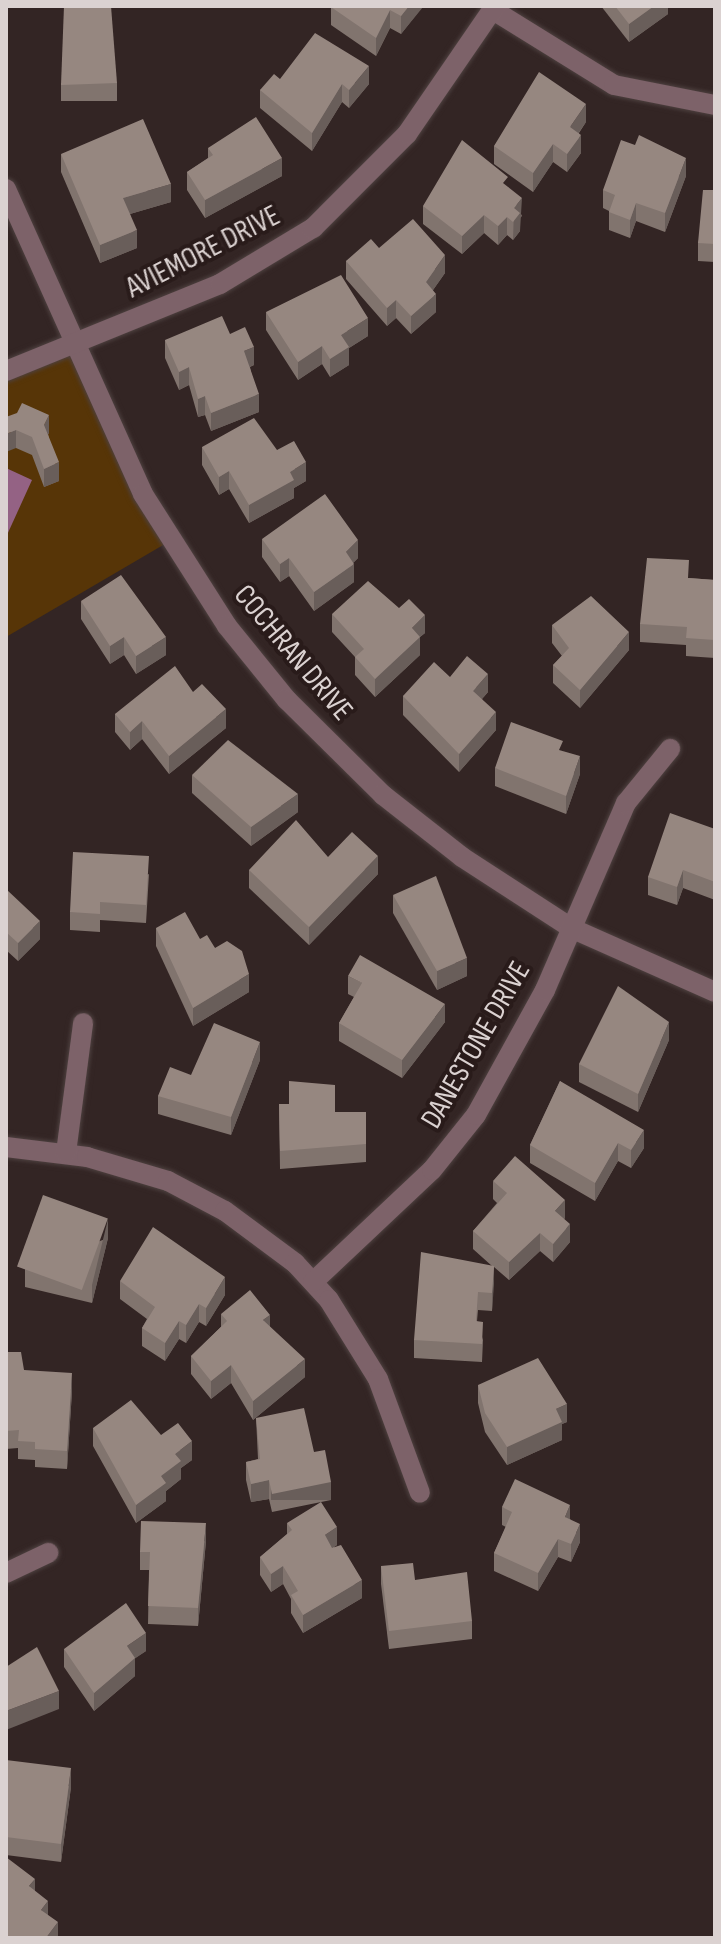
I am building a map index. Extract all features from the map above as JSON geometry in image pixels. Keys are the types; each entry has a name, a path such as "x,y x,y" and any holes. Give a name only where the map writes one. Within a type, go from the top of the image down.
{"street":[{"path":"494,8 614,85 715,105"},
{"name":"AVIEMORE DRIVE","path":"6,371 242,273 331,214 407,134 494,8"},
{"name":"COCHRAN DRIVE","path":"6,189 73,345 166,535 287,700 421,827 573,929 715,992"},
{"name":"DANESTONE DRIVE","path":"313,1282 461,1136 502,1072 573,929 630,797 670,749"},
{"path":"66,1153 83,1023"},
{"path":"6,1147 66,1153 197,1194 274,1245 313,1282 378,1379 420,1493"},
{"path":"6,1573 48,1553"}],"shaded area":[{"path":"73,345 170,541 6,637 6,371"},
{"path":"6,468 32,480 7,535 6,535"}],"building":[{"path":"64,6 111,6 117,83 61,85"},
{"path":"332,6 409,6 401,16 390,10 376,38"},
{"path":"615,6 654,6 629,24"},
{"path":"315,33 369,66 349,90 342,84 312,133 260,90 274,74 280,79"},
{"path":"539,72 586,104 570,127 581,135 567,154 553,144 533,173 494,146"},
{"path":"256,117 282,158 205,200 187,172 213,155 208,148"},
{"path":"143,119 171,184 123,198 137,230 100,245 61,154"},
{"path":"639,135 686,158 665,213 636,203 630,220 609,212 615,195 603,190 621,140 635,145"},
{"path":"462,140 508,177 503,183 522,198 514,208 520,213 513,222 507,217 498,226 484,215 462,236 423,206"},
{"path":"703,190 715,190 715,244 698,243"},
{"path":"413,219 445,255 426,282 436,294 411,316 396,300 387,308 346,261 371,239 379,248"},
{"path":"341,275 368,318 341,335 349,347 330,359 322,346 298,362 266,312"},
{"path":"222,316 230,334 245,327 254,347 244,351 259,394 211,413 205,396 198,399 189,367 179,372 165,340"},
{"path":"22,403 49,415 44,425 59,462 44,469 32,437 16,430 6,434 6,417 17,413"},
{"path":"254,418 277,450 294,441 306,462 290,472 294,480 249,505 229,471 219,477 202,447"},
{"path":"325,494 358,540 346,552 354,564 314,592 289,558 280,564 262,539"},
{"path":"647,558 689,560 688,578 715,580 715,640 686,638 687,627 640,624"},
{"path":"121,575 166,637 136,656 124,637 110,646 81,601"},
{"path":"368,581 399,608 409,599 425,615 412,628 420,637 375,679 355,657 364,649 332,614"},
{"path":"591,596 629,632 580,690 553,665 569,648 552,625"},
{"path":"467,656 488,674 473,691 496,712 459,754 403,696 434,662 450,677"},
{"path":"175,666 193,692 202,684 226,709 169,756 142,721 130,732 115,714"},
{"path":"511,722 563,741 559,750 580,756 566,796 495,768"},
{"path":"228,740 298,794 251,827 192,775"},
{"path":"670,813 715,829 715,882 683,870 677,887 648,877"},
{"path":"296,820 328,857 352,832 378,856 309,927 249,870"},
{"path":"73,852 149,856 146,905 100,902 100,914 70,912"},
{"path":"436,876 467,958 437,971 393,895"},
{"path":"6,889 40,921 18,943 6,932"},
{"path":"185,912 200,939 207,935 215,948 227,941 242,951 249,974 193,1008 156,928"},
{"path":"360,955 445,1004 402,1060 339,1023 362,983 348,976"},
{"path":"618,986 669,1022 638,1094 579,1064"},
{"path":"214,1023 260,1042 231,1117 158,1096 170,1067 191,1075"},
{"path":"289,1081 335,1085 335,1112 366,1112 366,1144 280,1151 279,1104 289,1104"},
{"path":"560,1081 644,1130 631,1150 618,1143 595,1183 530,1145"},
{"path":"515,1156 565,1200 555,1211 570,1224 553,1244 540,1233 509,1262 473,1231 507,1193 493,1181"},
{"path":"43,1195 108,1219 82,1290 17,1266"},
{"path":"153,1227 225,1277 206,1308 199,1304 186,1325 179,1321 165,1343 142,1328 155,1307 120,1281"},
{"path":"421,1252 494,1266 492,1293 478,1292 476,1321 483,1322 482,1344 414,1340"},
{"path":"250,1290 270,1315 263,1320 305,1359 253,1401 231,1365 211,1381 191,1356 227,1321 221,1314"},
{"path":"6,1352 21,1352 24,1370 72,1373 67,1451 35,1449 35,1442 18,1441 19,1430 6,1431"},
{"path":"538,1358 567,1404 556,1409 562,1422 507,1447 485,1413 478,1385"},
{"path":"131,1400 161,1435 178,1423 192,1441 175,1454 181,1461 161,1476 166,1483 136,1505 93,1428"},
{"path":"304,1408 314,1452 325,1450 331,1482 272,1494 269,1480 251,1484 246,1462 260,1459 256,1418"},
{"path":"515,1479 570,1505 565,1517 580,1524 571,1544 558,1539 538,1573 494,1553 512,1512 502,1507"},
{"path":"321,1502 337,1527 325,1535 332,1548 341,1545 362,1580 303,1615 291,1595 298,1591 283,1566 271,1574 260,1557 292,1530 287,1523"},
{"path":"141,1521 206,1523 198,1608 148,1606 150,1552 140,1552"},
{"path":"413,1563 415,1580 467,1572 472,1621 389,1631 381,1566"},
{"path":"126,1603 146,1633 127,1646 135,1658 94,1693 64,1649"},
{"path":"37,1647 59,1691 6,1711 6,1667"},
{"path":"6,1760 71,1768 61,1844 6,1837"},
{"path":"6,1857 35,1879 29,1886 48,1901 41,1910 58,1922 46,1938 6,1938"}]}
